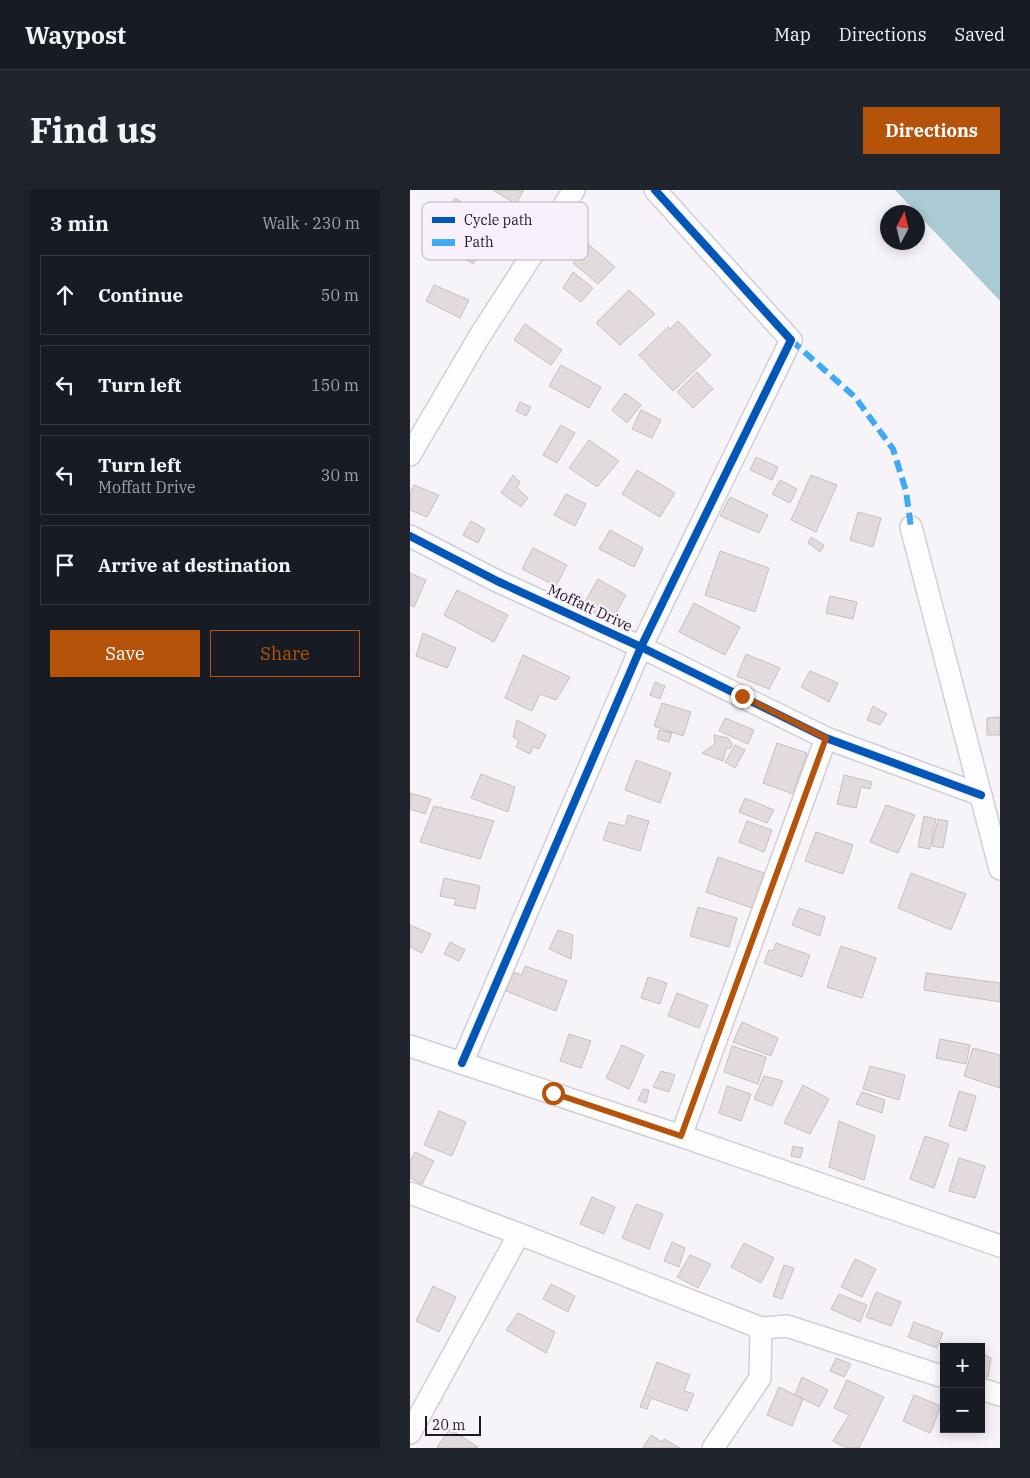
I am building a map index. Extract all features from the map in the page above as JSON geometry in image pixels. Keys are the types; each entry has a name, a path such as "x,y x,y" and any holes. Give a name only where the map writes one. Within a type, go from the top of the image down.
{"street":[{"path":"566,202 574,190"},
{"path":"462,1063 641,647 791,340 655,190"},
{"path":"410,455 479,337 529,260"},
{"path":"911,527 1000,869"},
{"name":"Moffatt Drive","path":"410,536 497,581 641,647 826,738 981,795"},
{"path":"681,1136 826,738"},
{"path":"410,1046 681,1136 1000,1246"},
{"path":"410,1193 761,1328 787,1326 940,1376"},
{"path":"410,1433 519,1234"},
{"path":"713,1448 760,1378 761,1328"},
{"path":"985,1390 1000,1395"}],"water":[{"path":"895,190 1000,190 1000,301 925,222 925,205 909,205"}],"building":[{"path":"493,190 524,190 517,202 513,202"},
{"path":"455,198 461,202 452,202"},
{"path":"588,244 615,267 598,284 573,263 575,260 588,260"},
{"path":"467,260 476,260 473,264"},
{"path":"573,272 593,288 581,302 563,288"},
{"path":"434,285 469,300 460,318 426,301"},
{"path":"629,290 655,314 620,345 596,323"},
{"path":"678,321 711,355 673,391 639,355 668,327 670,329"},
{"path":"525,324 562,350 551,365 514,340"},
{"path":"561,365 601,387 589,408 549,386"},
{"path":"697,372 713,389 693,408 677,392"},
{"path":"625,393 641,405 627,423 612,410"},
{"path":"520,402 531,407 526,416 516,411"},
{"path":"641,410 661,420 652,438 632,429"},
{"path":"561,425 575,433 557,463 543,455"},
{"path":"589,440 619,461 597,487 569,468"},
{"path":"756,457 778,467 772,480 750,470"},
{"path":"637,470 675,493 660,517 622,494"},
{"path":"513,475 520,482 517,488 528,498 521,507 501,493"},
{"path":"811,475 837,485 816,532 791,520"},
{"path":"780,480 797,489 790,503 772,494"},
{"path":"414,485 439,495 427,517 410,510 410,493"},
{"path":"566,494 586,504 575,526 554,515"},
{"path":"730,497 768,515 759,533 720,516"},
{"path":"858,512 881,518 873,547 850,540"},
{"path":"471,521 485,529 478,543 463,535"},
{"path":"610,530 643,548 634,567 599,549"},
{"path":"811,537 824,545 820,552 808,543"},
{"path":"533,548 567,565 556,586 522,569"},
{"path":"720,551 769,568 755,612 705,595"},
{"path":"410,573 426,580 414,607 410,605"},
{"path":"598,579 626,595 610,623 582,607"},
{"path":"457,590 508,615 494,642 444,615"},
{"path":"830,596 857,602 853,619 826,613"},
{"path":"694,603 740,627 725,655 679,632"},
{"path":"423,633 456,648 447,668 416,656"},
{"path":"746,654 780,668 769,689 737,676"},
{"path":"523,655 570,677 556,700 540,694 532,711 505,698"},
{"path":"810,671 838,683 829,702 801,687"},
{"path":"655,682 665,686 660,699 650,695"},
{"path":"662,703 691,712 683,736 654,726"},
{"path":"873,706 887,714 880,725 867,720"},
{"path":"1000,717 1000,735 987,735 987,718"},
{"path":"725,718 754,730 748,744 719,731"},
{"path":"517,720 546,735 539,749 533,747 530,754 516,747 519,741 513,737"},
{"path":"659,730 672,733 669,742 657,739"},
{"path":"714,735 728,738 732,744 731,748 726,749 723,761 702,753 715,744"},
{"path":"777,743 807,753 793,794 763,783"},
{"path":"735,745 745,750 735,768 725,762"},
{"path":"636,760 671,773 660,803 625,790"},
{"path":"481,774 515,787 508,812 471,798"},
{"path":"844,775 872,782 870,789 861,787 856,808 837,804"},
{"path":"410,793 431,799 425,814 410,809"},
{"path":"745,798 774,810 767,823 739,812"},
{"path":"886,805 915,815 898,853 870,842"},
{"path":"434,806 494,821 480,859 420,842"},
{"path":"628,815 649,821 640,851 603,840 609,822 625,826"},
{"path":"924,816 936,819 930,849 918,847"},
{"path":"938,819 948,821 943,848 932,846"},
{"path":"747,821 772,830 764,852 739,842"},
{"path":"816,832 853,845 843,874 805,861"},
{"path":"718,857 764,873 752,908 706,892"},
{"path":"911,873 966,894 951,930 898,908"},
{"path":"444,878 480,886 475,909 454,905 456,899 440,896"},
{"path":"698,907 737,918 729,947 690,936"},
{"path":"799,908 825,917 820,936 792,925"},
{"path":"410,925 431,934 422,953 410,947"},
{"path":"558,930 573,935 571,959 549,949"},
{"path":"450,942 465,950 459,961 444,954"},
{"path":"776,943 810,955 802,977 764,963 769,950 773,951"},
{"path":"841,946 876,958 862,998 827,987"},
{"path":"525,966 567,981 556,1011 506,991 514,972 522,975"},
{"path":"926,973 1000,983 1000,1002 924,990"},
{"path":"648,977 667,983 660,1004 641,998"},
{"path":"677,993 708,1005 699,1028 668,1016"},
{"path":"742,1022 778,1038 771,1056 733,1042"},
{"path":"569,1034 591,1041 581,1068 560,1061"},
{"path":"940,1039 970,1045 966,1064 936,1058"},
{"path":"622,1045 644,1055 629,1089 606,1078"},
{"path":"732,1046 766,1057 758,1084 724,1072"},
{"path":"973,1048 1000,1055 1000,1088 964,1076"},
{"path":"870,1066 905,1075 899,1100 863,1089"},
{"path":"661,1071 675,1075 669,1092 653,1087"},
{"path":"764,1076 783,1081 772,1106 754,1099"},
{"path":"803,1085 829,1099 810,1134 784,1123"},
{"path":"727,1086 751,1094 741,1121 719,1113"},
{"path":"643,1089 649,1090 646,1103 638,1100"},
{"path":"959,1091 976,1096 966,1131 949,1126"},
{"path":"862,1092 885,1100 882,1113 856,1104"},
{"path":"439,1111 466,1122 452,1156 424,1145"},
{"path":"839,1121 875,1136 864,1180 829,1167"},
{"path":"925,1136 949,1144 934,1188 910,1179"},
{"path":"793,1146 803,1148 800,1158 791,1156"},
{"path":"415,1152 434,1161 422,1184 410,1178 410,1161"},
{"path":"959,1158 985,1166 975,1198 949,1191"},
{"path":"592,1197 615,1207 604,1234 580,1224"},
{"path":"636,1204 663,1214 649,1249 622,1238"},
{"path":"672,1242 685,1248 679,1267 664,1261"},
{"path":"744,1243 774,1258 761,1283 731,1267"},
{"path":"690,1255 711,1264 698,1288 677,1277"},
{"path":"855,1259 876,1269 862,1297 841,1287"},
{"path":"784,1265 794,1268 782,1299 773,1296"},
{"path":"551,1284 575,1296 568,1312 543,1299"},
{"path":"433,1286 456,1297 439,1332 416,1321"},
{"path":"876,1292 901,1302 891,1326 866,1317"},
{"path":"839,1294 867,1305 860,1322 831,1309"},
{"path":"518,1313 555,1332 546,1353 506,1330"},
{"path":"914,1322 943,1333 937,1348 908,1337"},
{"path":"985,1355 991,1358 988,1377 985,1376"},
{"path":"836,1358 851,1364 844,1377 830,1371"},
{"path":"657,1362 690,1375 684,1391 694,1394 687,1411 651,1398 647,1409 640,1407"},
{"path":"802,1377 828,1390 819,1407 795,1395"},
{"path":"847,1380 884,1397 859,1448 847,1448 833,1441 849,1415 834,1408"},
{"path":"779,1387 803,1399 792,1426 767,1415"},
{"path":"914,1395 940,1406 930,1433 903,1421"},
{"path":"450,1429 478,1447 438,1448"},
{"path":"651,1435 662,1442 664,1439 680,1448 643,1448"}],"marked path":[{"path":"791,340 855,397 893,449 906,491 911,527"}],"cycle path":[{"path":"462,1063 641,647 791,340 655,190"},
{"path":"410,536 497,581 641,647 826,738 981,795"}],"route":[{"path":"553,1093 681,1136 826,738 742,696"}]}
